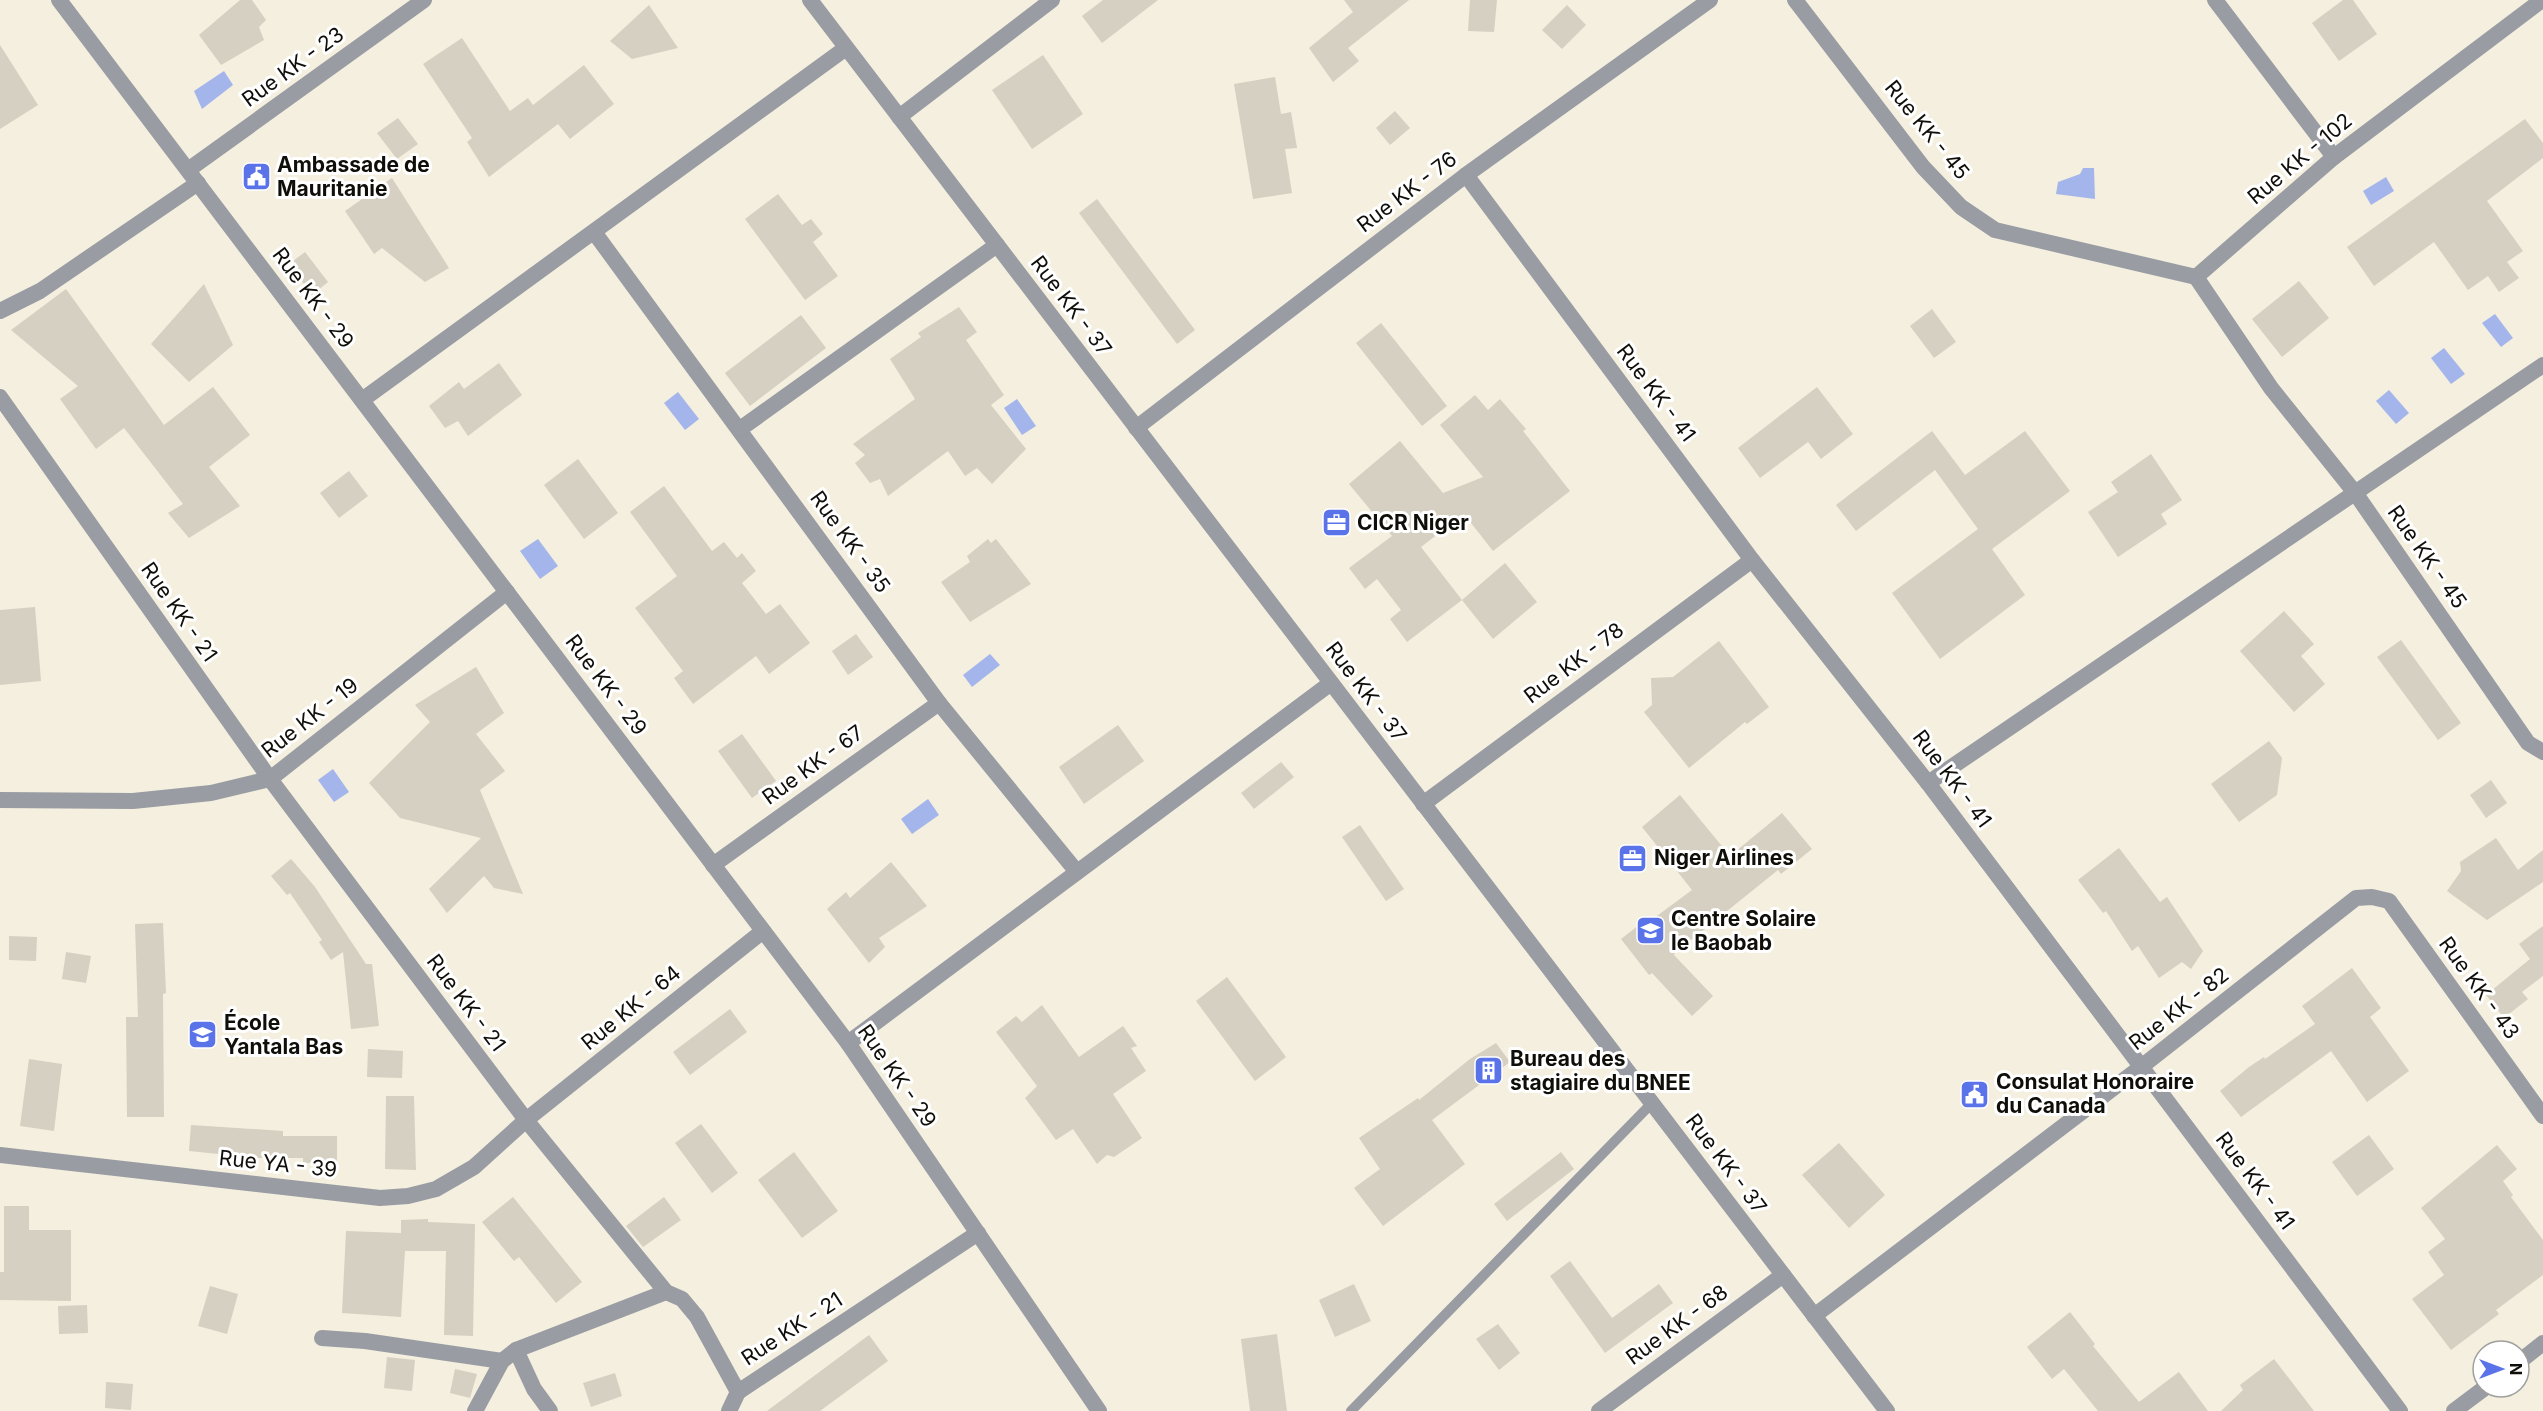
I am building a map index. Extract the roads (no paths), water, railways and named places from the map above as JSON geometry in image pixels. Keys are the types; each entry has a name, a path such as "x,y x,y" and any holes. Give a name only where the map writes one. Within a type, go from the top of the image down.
{"street":[{"name":"Rue KK - 29","path":"59,0 848,1043 1099,1411"},
{"name":"Rue KK - 23","path":"0,311 40,291 424,0"},
{"name":"Rue KK - 37","path":"810,0 1887,1411"},
{"path":"899,117 1052,0"},
{"name":"Rue KK - 76","path":"1136,428 1466,175 1710,0"},
{"name":"Rue KK - 45","path":"1795,0 1923,167 1961,207 1995,230 2196,277 2271,388 2356,494 2528,743 2543,752"},
{"path":"2215,0 2334,157"},
{"name":"Rue KK - 102","path":"2196,277 2334,157 2542,0"},
{"path":"362,400 846,48"},
{"name":"Rue KK - 41","path":"1466,175 1752,560 1928,783 2400,1411"},
{"name":"Rue KK - 35","path":"594,232 939,702 1077,872"},
{"path":"740,429 997,245"},
{"path":"1928,783 2543,365"},
{"name":"Rue KK - 21","path":"0,396 270,779 526,1120 666,1292 682,1299 697,1317 738,1392 978,1233"},
{"name":"Rue KK - 78","path":"1423,804 1752,560"},
{"name":"Rue KK - 19","path":"0,800 133,801 211,793 270,779 507,592"},
{"path":"848,1043 1331,682"},
{"name":"Rue KK - 67","path":"713,865 939,702"},
{"name":"Rue KK - 82","path":"1814,1316 2141,1067 2356,898 2372,897"},
{"name":"Rue KK - 43","path":"2372,897 2389,901 2543,1116"},
{"name":"Rue KK - 64","path":"526,1120 764,931"},
{"name":"Rue YA - 39","path":"0,1155 380,1198 408,1196 436,1189 474,1167 526,1120"},
{"name":"Rue KK - 68","path":"1599,1411 1783,1275"},
{"path":"475,1411 502,1361 516,1350 666,1292"},
{"path":"322,1338 365,1341 502,1361"},
{"path":"2531,1352 2543,1343"},
{"path":"516,1350 534,1389 550,1411"},
{"path":"729,1411 738,1392"},
{"path":"2454,1411 2471,1398"}],"lane":[{"path":"1351,1411 1652,1103"}],"water":[{"path":"224,71 233,85 202,109 194,91"},
{"path":"2083,168 2094,168 2095,199 2056,194 2058,182 2080,174"},
{"path":"2386,177 2394,191 2371,205 2363,191"},
{"path":"2495,314 2513,338 2501,347 2482,323"},
{"path":"2444,348 2465,374 2451,384 2431,358"},
{"path":"2389,390 2409,413 2396,424 2376,401"},
{"path":"678,392 699,419 685,430 664,403"},
{"path":"1017,399 1036,426 1022,435 1004,408"},
{"path":"538,539 558,566 540,579 520,551"},
{"path":"990,654 1000,665 972,687 963,675"},
{"path":"333,769 349,792 334,802 318,780"},
{"path":"928,799 939,815 912,834 901,819"}],"place":[{"name":"Ambassade de Mauritanie","path":"256,177"},
{"name":"CICR Niger","path":"1336,523"},
{"name":"Niger Airlines","path":"1633,858"},
{"name":"Centre Solaire le Baobab","path":"1650,931"},
{"name":"École Yantala Bas","path":"203,1035"},
{"name":"Bureau des stagiaire du BNEE","path":"1489,1071"},
{"name":"Consulat Honoraire du Canada","path":"1975,1094"}]}
